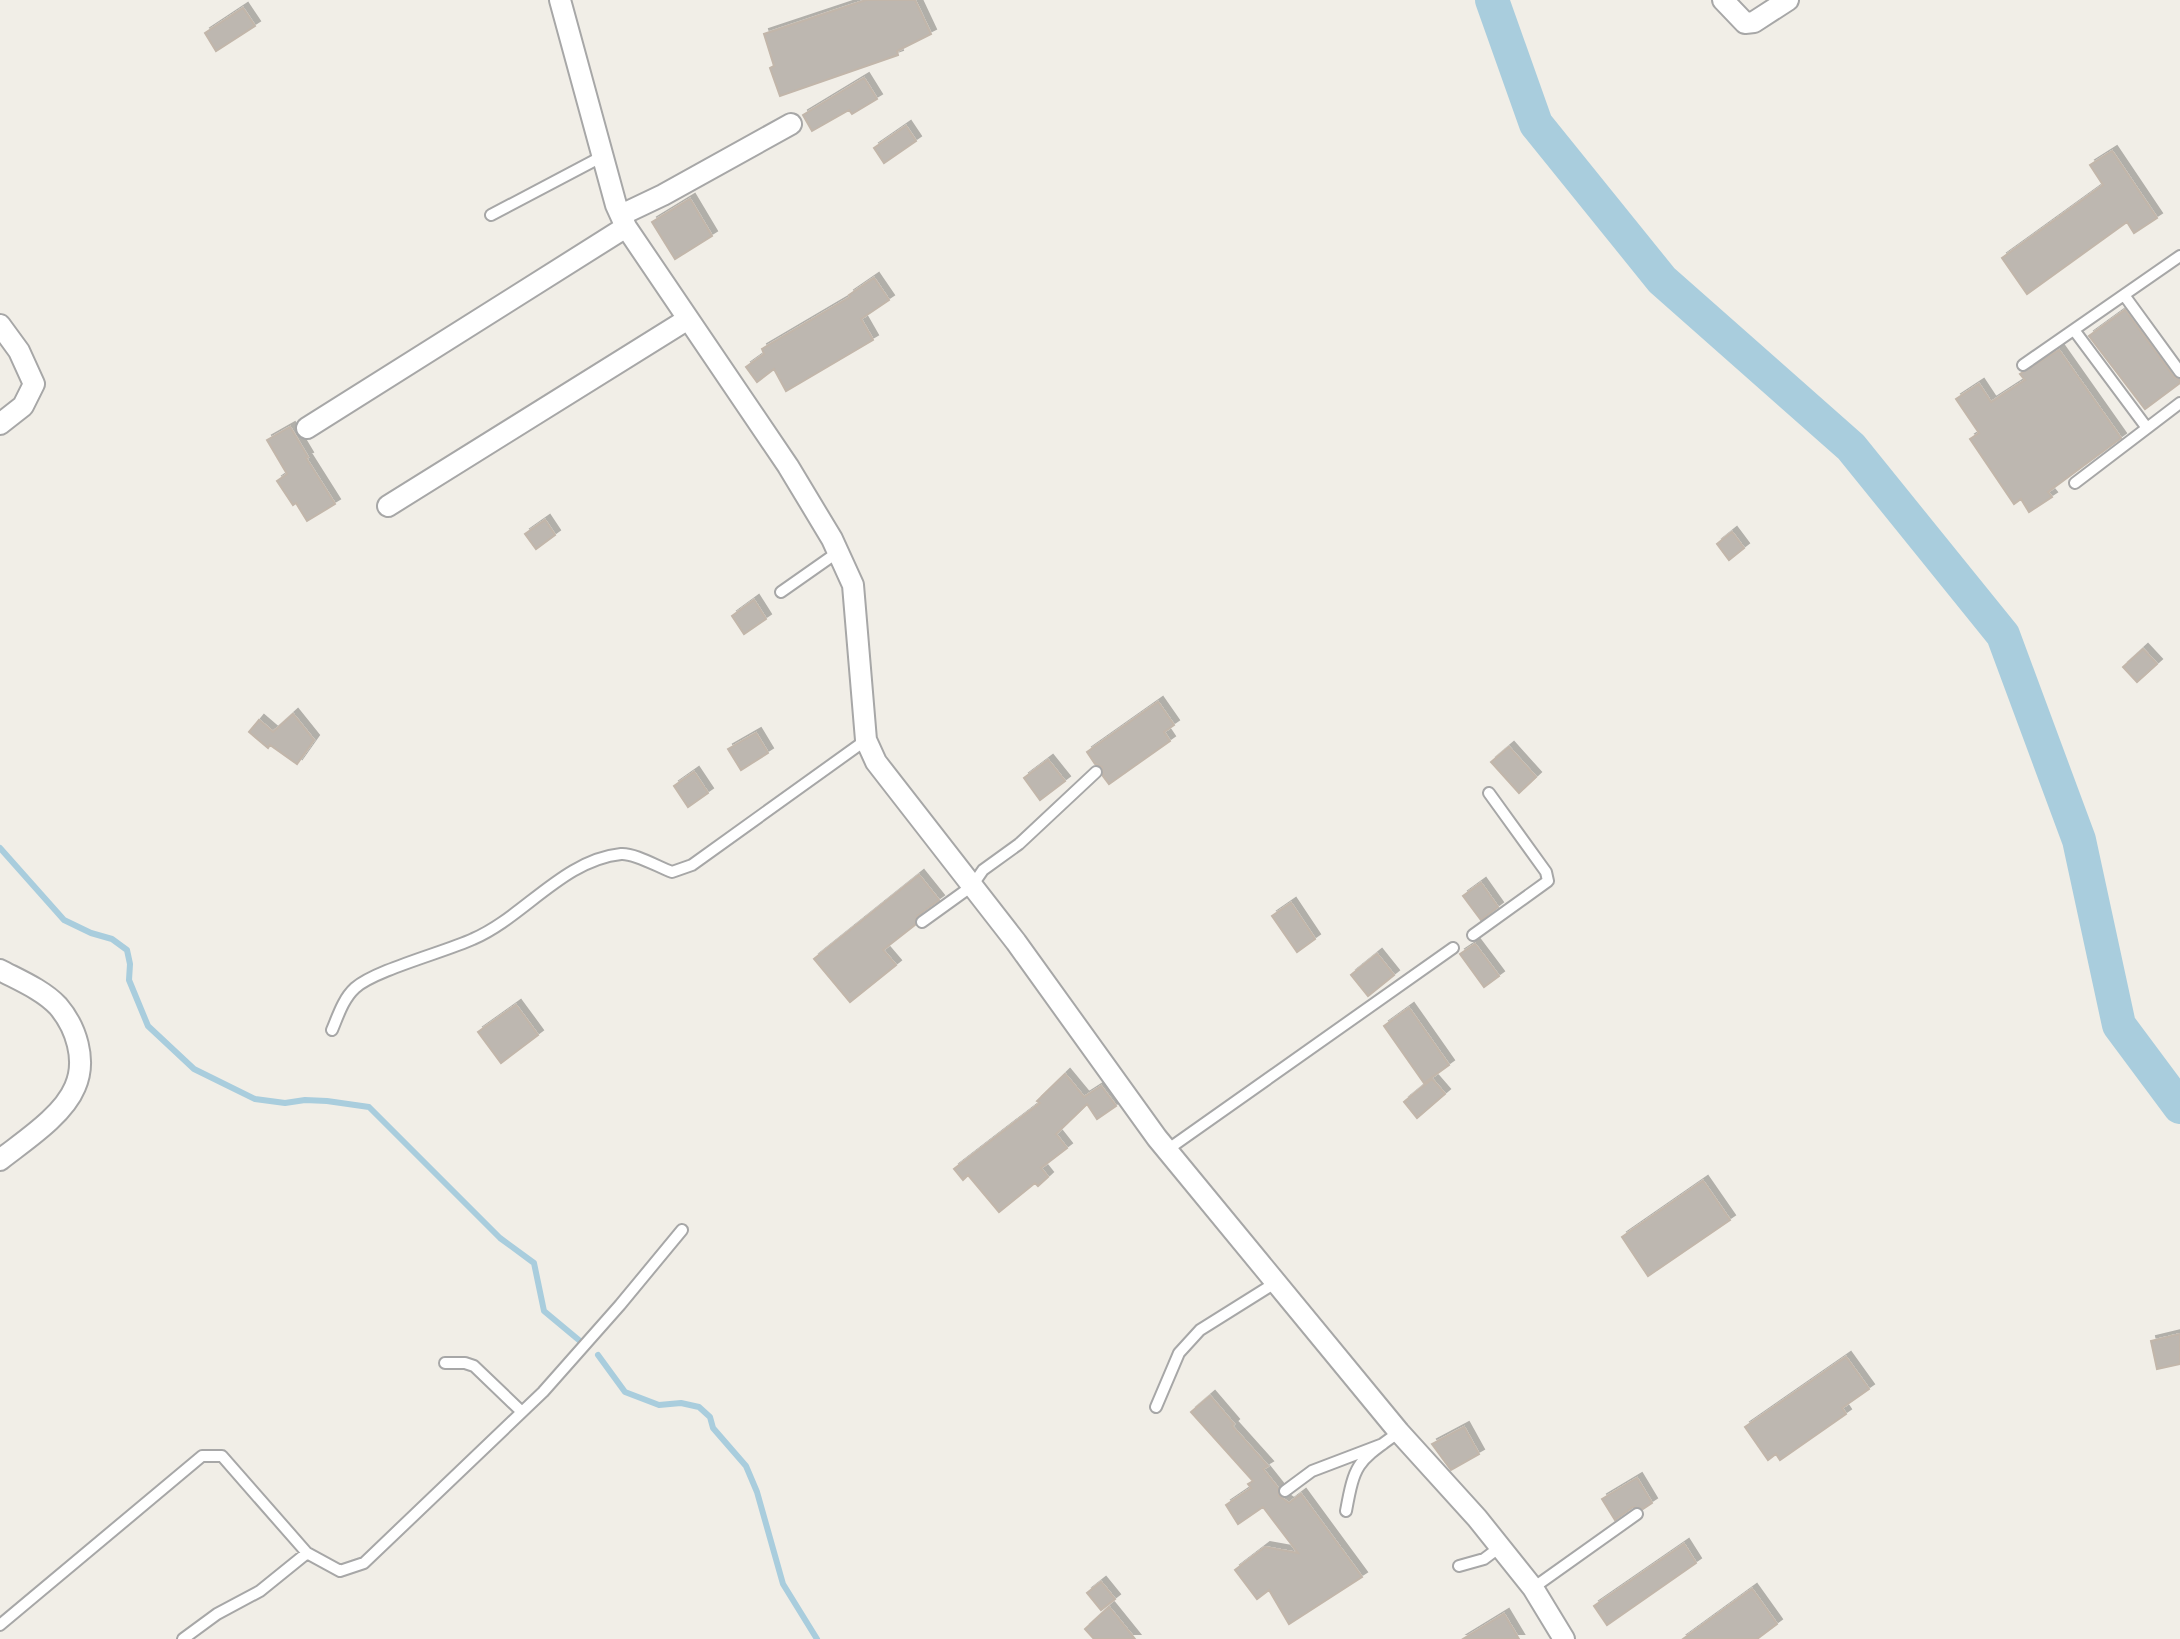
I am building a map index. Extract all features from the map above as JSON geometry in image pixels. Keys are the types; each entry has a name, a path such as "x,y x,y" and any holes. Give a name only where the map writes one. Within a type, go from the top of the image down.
{"street":[{"path":"560,0 623,221 788,466 838,552 853,585 866,740 876,762 1167,1150 1275,1283 1391,1438 1500,1547 1533,1588 1564,1639"},
{"path":"1723,0 1745,23 1754,22 1788,0"},
{"path":"307,428 663,195 791,124"},
{"path":"388,506 688,319"},
{"path":"0,325 19,351 34,384 23,406 0,424"},
{"path":"0,970 29,985 57,1006 75,1034 81,1060 75,1088 52,1119 0,1160"}],"lane":[{"path":"491,215 603,156"},
{"path":"2023,365 2180,256"},
{"path":"2124,295 2180,372"},
{"path":"2074,330 2147,428"},
{"path":"2075,483 2180,403"},
{"path":"781,592 838,552"},
{"path":"332,1030 344,1001 356,987 493,930 576,870 603,858 624,854 672,872 692,865 866,740"},
{"path":"922,922 972,886 983,870 1019,844 1096,772"},
{"path":"1473,935 1548,881 1546,872 1489,793"},
{"path":"1167,1150 1453,948"},
{"path":"0,1625 202,1456 222,1456 307,1553 340,1571 364,1563 522,1412 620,1305 682,1230"},
{"path":"1156,1407 1179,1353 1200,1330 1275,1283"},
{"path":"445,1363 474,1366 522,1412"},
{"path":"1285,1491 1312,1471 1391,1438"},
{"path":"1346,1511 1353,1473 1366,1456 1391,1438"},
{"path":"1533,1588 1637,1514"},
{"path":"1459,1566 1484,1559 1500,1547"},
{"path":"183,1639 217,1614 260,1591 307,1553"}],"building":[{"path":"866,0 915,0 931,34 897,51 898,55 780,96 770,68 774,66 764,34"},
{"path":"243,8 255,26 216,51 205,33"},
{"path":"864,78 877,99 852,114 849,110 812,131 803,115"},
{"path":"906,126 916,141 884,163 874,148"},
{"path":"2112,151 2157,218 2134,233 2127,222 2027,294 2002,258 2103,185 2090,165"},
{"path":"690,199 712,236 675,259 652,222"},
{"path":"874,278 889,300 861,319 873,340 786,391 774,369 757,382 746,367 764,354 762,349 850,297"},
{"path":"2125,310 2174,377 2180,380 2145,409 2089,336"},
{"path":"2059,350 2121,438 2048,492 2052,497 2029,512 2021,499 2014,504 1970,439 1979,433 1956,399 1979,384 1991,402 2025,380 2020,374"},
{"path":"290,427 335,504 307,521 277,481 287,474 267,440"},
{"path":"545,520 555,535 536,549 525,534"},
{"path":"1732,532 1744,548 1729,560 1717,544"},
{"path":"754,600 766,619 744,634 732,616"},
{"path":"2143,649 2157,664 2137,682 2123,667"},
{"path":"1158,702 1174,725 1164,732 1170,741 1109,784 1103,776 1102,767 1095,764 1087,752"},
{"path":"293,714 314,740 297,764 270,745 268,748 249,732 259,720 273,732"},
{"path":"756,733 768,753 741,770 728,749"},
{"path":"1509,747 1536,777 1519,793 1491,762"},
{"path":"1048,760 1065,781 1040,800 1024,778"},
{"path":"694,772 708,793 688,807 674,786"},
{"path":"919,875 939,900 917,916 915,925 883,950 896,965 850,1002 814,959"},
{"path":"1481,883 1498,907 1481,920 1463,896"},
{"path":"1291,903 1315,939 1297,952 1272,916"},
{"path":"1475,944 1499,976 1484,987 1460,954"},
{"path":"1377,954 1394,975 1368,996 1351,975"},
{"path":"516,1005 538,1035 501,1063 478,1032"},
{"path":"1409,1008 1449,1065 1424,1083 1384,1026"},
{"path":"1065,1074 1084,1097 1101,1086 1116,1106 1097,1119 1087,1104 1056,1134 1067,1148 1041,1168 1048,1177 1038,1186 1035,1183 999,1212 968,1175 963,1180 954,1169 1040,1103 1037,1101"},
{"path":"1432,1079 1445,1094 1417,1118 1404,1102"},
{"path":"1703,1181 1730,1220 1648,1276 1622,1237"},
{"path":"2180,1334 2180,1364 2157,1369 2151,1341"},
{"path":"1846,1357 1869,1389 1842,1408 1846,1414 1780,1460 1776,1454 1768,1460 1745,1427"},
{"path":"1210,1396 1268,1466 1263,1469 1278,1488 1279,1496 1289,1503 1301,1494 1362,1577 1289,1624 1269,1590 1257,1599 1235,1570 1265,1547 1298,1553 1263,1507 1238,1524 1226,1505 1251,1488 1248,1484 1253,1481 1191,1412"},
{"path":"1464,1427 1479,1454 1451,1470 1432,1444"},
{"path":"1637,1478 1652,1503 1643,1509 1633,1507 1615,1520 1602,1499"},
{"path":"1684,1544 1696,1563 1607,1625 1594,1606"},
{"path":"1101,1582 1115,1599 1101,1610 1087,1593"},
{"path":"1752,1589 1777,1624 1757,1639 1683,1639"},
{"path":"1109,1607 1135,1639 1094,1639 1085,1629"},
{"path":"1504,1614 1519,1639 1463,1639"}],"waterway":[{"path":"1492,0 1536,124 1662,280 1851,447 2003,635 2079,840 2119,1025 2180,1107"},
{"path":"0,848 64,920 112,939 127,950 129,980 148,1026 194,1069 255,1099 285,1103 327,1101 369,1107 500,1238 534,1263 544,1311 580,1341"},
{"path":"598,1355 625,1392 659,1405 681,1403 699,1407 710,1417 713,1428 746,1466 757,1492 783,1584 817,1639"}]}
